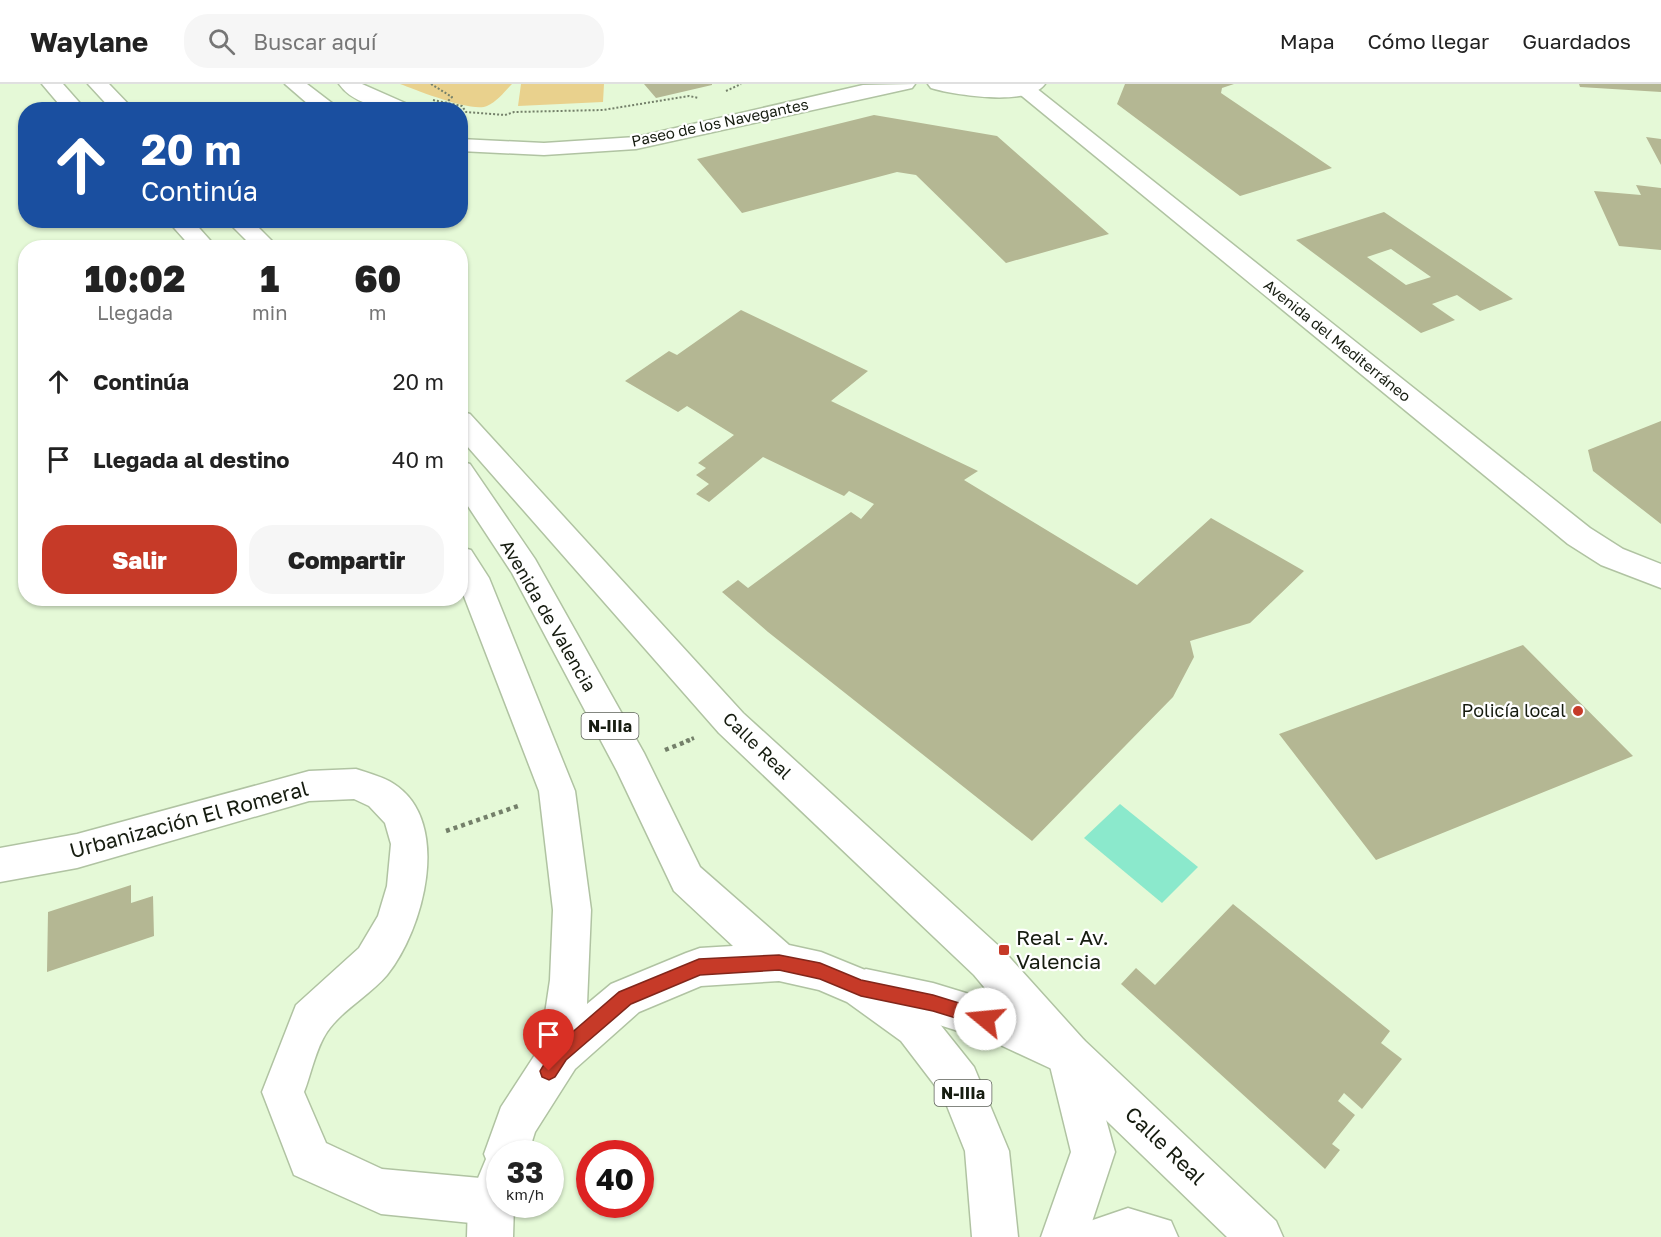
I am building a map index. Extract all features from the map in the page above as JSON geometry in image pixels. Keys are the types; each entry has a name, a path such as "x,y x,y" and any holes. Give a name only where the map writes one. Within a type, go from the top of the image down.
{"main road":[{"path":"52,84 69,102"},
{"path":"98,84 116,102"},
{"path":"295,84 318,102"},
{"path":"349,84 360,92 385,102"},
{"name":"Paseo de los Navegantes","path":"676,113 804,84"},
{"name":"Paseo de los Navegantes","path":"468,145 544,149 636,142 863,91 905,84"},
{"path":"938,84 974,91 1029,86"},
{"name":"Avenida del Mediterráneo","path":"1029,86 1579,536 1612,557 1661,576"},
{"path":"186,228 198,240"},
{"path":"246,228 259,240"},
{"name":"Calle Real","path":"468,429 731,723 988,962 1070,1055 1260,1237"},
{"name":"Avenida de Valencia","path":"468,483 524,567 631,764 687,879 779,962"},
{"name":"N-IIIa","path":"468,570 557,791 572,910 570,980 560,1054"},
{"name":"Urbanización El Romeral","path":"0,865 77,851 309,786 356,784 382,795 401,815 410,844 406,886 396,923 372,961 311,1019 283,1092 310,1159 381,1191 486,1204"},
{"name":"N-IIIa","path":"510,1140 516,1122 560,1054 625,998 699,967 779,962 820,971 861,988 916,1027 959,1082 987,1151 995,1237"},
{"name":"Calle Real","path":"861,988 933,1003 1002,1024 1070,1055"},
{"name":"Calle Real","path":"1064,1237 1094,1152 1070,1055"},
{"path":"1106,1237 1128,1231 1155,1237"}],"path":[{"path":"431,84 451,95 448,102"},
{"path":"726,91 741,84"},
{"path":"468,112 505,115 513,112 603,110 706,96"},
{"path":"431,99 443,102"}],"shaded area":[{"path":"400,84 512,84 487,106 470,106 468,102 444,100"},
{"path":"521,84 604,84 603,102 518,106"}],"water":[{"path":"1120,804 1198,867 1162,903 1084,838"}],"building":[{"path":"644,84 712,84 712,85 656,98"},
{"path":"1125,84 1234,84 1222,88 1221,93 1332,168 1240,196 1117,104"},
{"path":"1579,84 1661,84 1661,92 1580,87"},
{"path":"874,115 997,136 1109,234 1006,263 916,175 897,172 742,213 697,159"},
{"path":"1646,137 1661,139 1661,165"},
{"path":"1636,185 1661,188 1661,250 1619,246 1594,191 1641,195"},
{"path":"1384,212 1513,299 1480,311 1457,295 1432,304 1455,320 1421,333 1296,240","holes":["1391,249 1431,277 1406,285 1367,257"]},
{"path":"741,310 868,371 831,401 978,471 964,480 1137,585 1211,518 1304,571 1250,623 1190,641 1194,657 1173,697 1032,841 768,632 722,592 738,580 748,588 851,512 861,519 874,504 849,491 844,496 763,457 709,502 696,494 709,484 696,475 706,468 698,463 734,435 687,406 678,412 625,381 669,351 677,355"},
{"path":"1661,421 1661,524 1593,471 1588,450"},
{"path":"1523,645 1633,756 1376,860 1279,734"},
{"path":"131,885 131,903 153,896 154,936 47,972 48,912"},
{"path":"1233,904 1390,1031 1381,1043 1402,1059 1362,1109 1344,1093 1338,1101 1355,1115 1332,1144 1340,1150 1325,1169 1121,984 1136,968 1155,985"}],"place":[{"name":"Policía local","path":"1578,711"},
{"name":"Real - Av. Valencia","path":"1004,950"}],"route":[{"path":"549,1071 560,1054 625,998 699,967 779,962 820,971 861,988 933,1003 985,1019"}]}
